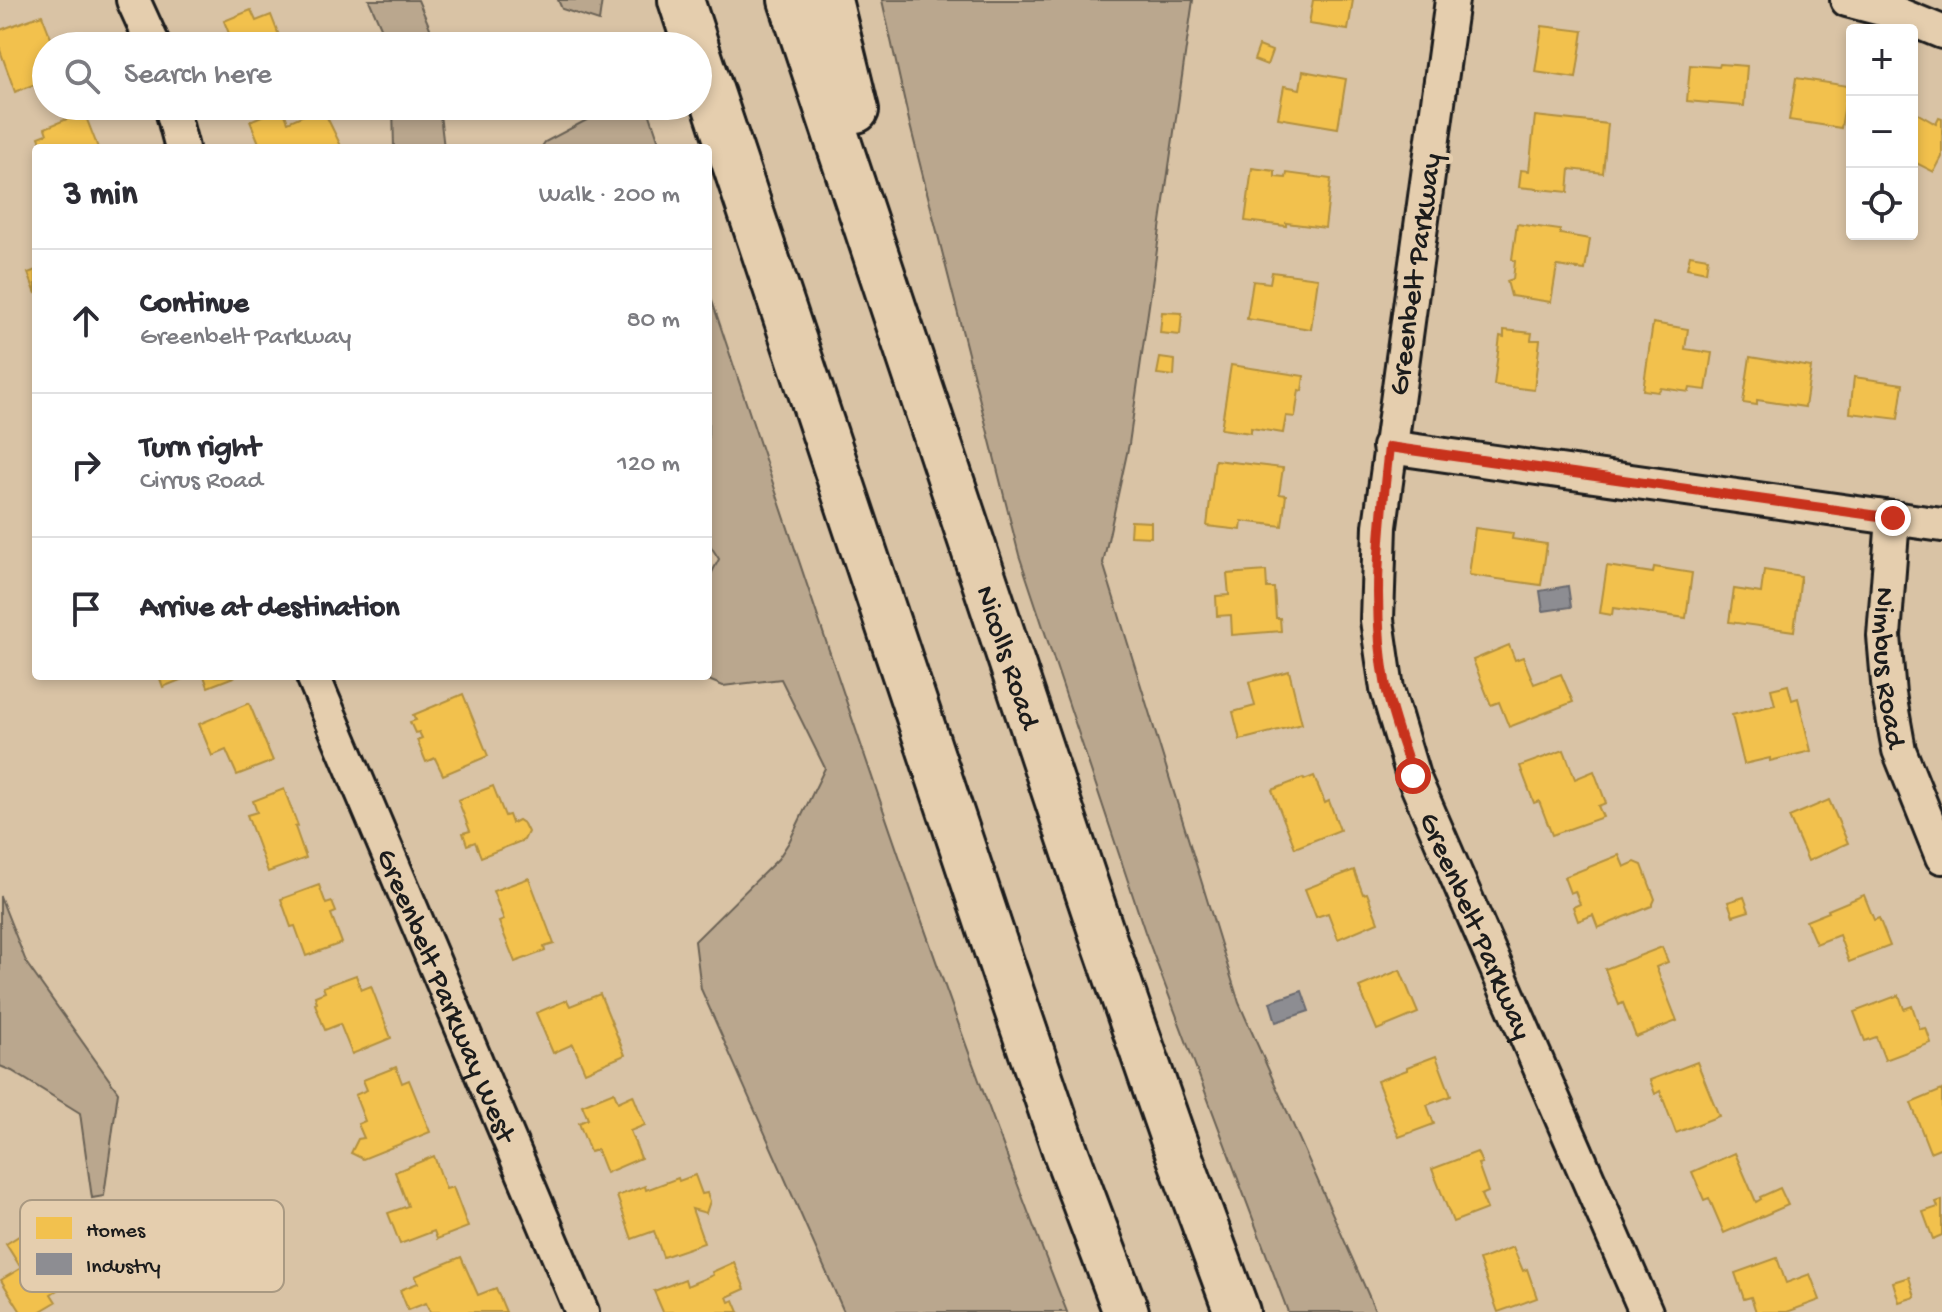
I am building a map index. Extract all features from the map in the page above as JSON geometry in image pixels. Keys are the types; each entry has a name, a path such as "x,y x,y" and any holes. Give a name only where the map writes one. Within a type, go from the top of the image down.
{"highway":[{"path":"681,0 691,32"},
{"name":"Nicolls Road","path":"791,0 1104,940 1237,1312"},
{"path":"829,0 863,136 927,333 958,499"},
{"path":"712,95 991,933 1065,1150 1126,1312"}],"street":[{"path":"133,0 148,32"},
{"name":"Greenbelt Parkway","path":"1452,0 1380,526 1377,620 1387,689 1413,776 1646,1312"},
{"path":"1847,0 1893,12 1942,32"},
{"path":"175,120 181,144"},
{"path":"1389,447 1942,525"},
{"name":"Nimbus Road","path":"1893,518 1884,636 1889,694 1899,750 1942,857"},
{"name":"Greenbelt Parkway West","path":"315,680 582,1312"}],"shaded area":[{"path":"369,0 418,0 430,32 383,32"},
{"path":"558,0 602,0 599,21 562,9"},
{"path":"882,0 1193,0 1129,444 1103,563 1239,1003 1376,1312 1288,1312 1145,932 1019,555 910,125"},
{"path":"393,120 441,120 444,144 394,144"},
{"path":"587,120 652,120 660,144 544,144"},
{"path":"712,301 925,931 1067,1312 844,1312 701,989 695,941 778,859 825,768 781,679 723,686 709,680 712,680 712,572 719,559 712,548"},
{"path":"0,896 27,964 118,1092 104,1196 92,1198 80,1113 0,1066"}],"building: Homes":[{"path":"1313,0 1353,0 1348,30 1309,24"},
{"path":"251,10 256,21 271,15 278,32 228,32 224,21"},
{"path":"42,15 49,32 32,32 32,85 15,92 0,50 0,30"},
{"path":"1542,26 1583,31 1576,78 1535,72"},
{"path":"1259,46 1272,51 1267,65 1254,60"},
{"path":"1720,64 1747,66 1744,106 1687,101 1690,65 1719,67"},
{"path":"1303,71 1346,79 1338,128 1278,118 1284,86 1300,89"},
{"path":"1796,78 1846,86 1841,128 1789,120"},
{"path":"1918,114 1936,124 1939,118 1942,119 1942,157 1934,172 1918,164"},
{"path":"1535,116 1608,124 1603,173 1570,169 1568,192 1519,187 1521,170 1529,171"},
{"path":"64,120 87,120 96,144 42,144 39,137 47,134 45,128"},
{"path":"328,120 340,144 259,144 250,121"},
{"path":"1252,168 1275,171 1275,177 1286,178 1287,173 1331,179 1325,228 1245,221"},
{"path":"1517,224 1560,230 1560,234 1590,239 1585,270 1557,266 1551,302 1511,296 1507,281 1513,279 1515,261 1512,259"},
{"path":"1690,255 1708,258 1706,272 1687,268"},
{"path":"1272,272 1318,278 1311,329 1247,319 1253,281 1270,283"},
{"path":"1162,312 1182,313 1180,335 1160,333"},
{"path":"1653,323 1688,329 1685,349 1712,353 1706,390 1643,390"},
{"path":"1504,330 1532,333 1531,340 1540,340 1534,390 1494,385 1500,336 1504,337"},
{"path":"1750,357 1811,367 1805,407 1757,400 1757,405 1743,403"},
{"path":"1160,358 1175,360 1174,376 1157,374"},
{"path":"1231,365 1304,376 1295,417 1286,416 1283,433 1251,428 1251,433 1221,429"},
{"path":"1854,377 1903,384 1898,419 1850,413"},
{"path":"1215,460 1283,468 1279,494 1286,495 1282,526 1242,521 1241,530 1207,526"},
{"path":"1131,521 1151,522 1151,537 1130,536"},
{"path":"1475,528 1513,533 1512,539 1547,544 1541,585 1469,575"},
{"path":"1607,566 1653,573 1654,567 1692,573 1686,618 1613,608 1612,615 1600,613"},
{"path":"1764,570 1801,576 1794,631 1729,622 1734,589 1761,593"},
{"path":"1266,571 1267,588 1274,588 1276,618 1280,618 1281,631 1232,635 1231,615 1217,616 1216,596 1229,595 1227,574"},
{"path":"1509,645 1515,660 1523,657 1534,684 1561,674 1573,702 1509,727 1499,702 1491,705 1473,660"},
{"path":"1289,671 1302,724 1240,740 1233,712 1255,706 1249,682"},
{"path":"160,680 180,680 163,687"},
{"path":"205,680 226,680 208,687"},
{"path":"1788,685 1792,700 1798,698 1811,751 1744,764 1732,715 1775,705 1771,689"},
{"path":"463,694 488,756 443,775 435,758 426,762 417,740 422,738 419,732 415,733 410,722 416,720 413,715"},
{"path":"249,703 273,761 237,775 226,750 212,756 199,724"},
{"path":"1564,750 1575,779 1594,771 1606,803 1598,806 1603,817 1552,835 1539,801 1534,803 1520,766"},
{"path":"1314,776 1325,803 1329,801 1340,830 1295,848 1272,790"},
{"path":"493,786 505,816 509,815 512,823 518,820 524,824 528,832 524,840 481,857 475,842 467,845 463,833 470,831 458,800"},
{"path":"284,789 306,858 268,872 247,815 257,812 253,801"},
{"path":"1829,800 1848,843 1808,861 1789,817"},
{"path":"1619,855 1624,867 1635,862 1642,865 1655,899 1652,906 1598,928 1593,915 1578,921 1573,907 1580,904 1575,891 1570,893 1564,877"},
{"path":"1354,870 1378,922 1338,939 1328,913 1316,917 1305,889"},
{"path":"529,878 554,944 544,947 545,951 515,962 499,922 504,920 493,891"},
{"path":"319,885 326,904 332,902 336,912 331,914 342,943 306,956 281,899"},
{"path":"1864,895 1874,920 1879,918 1890,946 1849,962 1839,935 1816,944 1806,921"},
{"path":"1744,897 1749,911 1733,916 1728,902"},
{"path":"1662,947 1668,962 1656,967 1677,1021 1636,1037 1605,969"},
{"path":"1400,970 1418,1013 1377,1030 1359,987"},
{"path":"356,975 361,990 371,986 391,1038 352,1054 340,1024 325,1030 315,996 325,992 323,987"},
{"path":"600,994 625,1055 585,1072 573,1044 553,1053 536,1013 567,1000 570,1006"},
{"path":"1899,995 1904,1009 1912,1006 1920,1029 1926,1028 1931,1043 1885,1060 1876,1037 1865,1041 1854,1012"},
{"path":"1436,1056 1451,1096 1427,1105 1434,1124 1399,1137 1377,1081"},
{"path":"1697,1062 1719,1116 1676,1133 1660,1091 1655,1094 1650,1080"},
{"path":"396,1067 402,1083 409,1080 430,1132 363,1159 351,1153 358,1139 364,1138 358,1124 365,1121 355,1095 367,1090 363,1080"},
{"path":"1942,1090 1942,1147 1930,1152 1911,1103"},
{"path":"614,1092 618,1102 633,1095 645,1125 630,1131 641,1158 606,1173 597,1150 590,1152 579,1123 588,1119 582,1105"},
{"path":"1477,1152 1488,1192 1481,1195 1487,1209 1453,1222 1432,1169"},
{"path":"1735,1153 1756,1202 1780,1188 1788,1205 1724,1233 1709,1198 1704,1200 1692,1172"},
{"path":"434,1156 446,1189 453,1187 468,1227 437,1239 434,1231 400,1244 388,1213 408,1206 395,1172"},
{"path":"695,1175 702,1194 707,1193 710,1201 706,1213 692,1209 704,1243 663,1257 654,1231 632,1239 617,1196"},
{"path":"1942,1200 1942,1235 1933,1239 1923,1212 1938,1207 1936,1202"},
{"path":"20,1235 20,1266 6,1244"},
{"path":"1513,1247 1523,1271 1527,1269 1537,1298 1498,1312 1479,1260"},
{"path":"461,1257 478,1295 496,1288 506,1312 430,1312 426,1303 408,1310 400,1290 418,1283 415,1276"},
{"path":"1777,1258 1786,1283 1810,1274 1820,1300 1787,1312 1756,1312 1751,1297 1744,1299 1735,1273"},
{"path":"734,1262 745,1289 727,1297 729,1302 734,1300 739,1312 663,1312 654,1291 685,1279 687,1286"},
{"path":"20,1269 20,1292 54,1292 51,1294 56,1302 39,1312 21,1312 1,1280"},
{"path":"1909,1277 1915,1297 1899,1302 1893,1282"}],"building: Industry":[{"path":"1568,586 1571,607 1543,611 1540,591"},
{"path":"1302,991 1309,1011 1276,1022 1270,1002"}],"route":[{"path":"1413,776 1387,689 1377,620 1380,526 1389,447 1893,518"}]}
